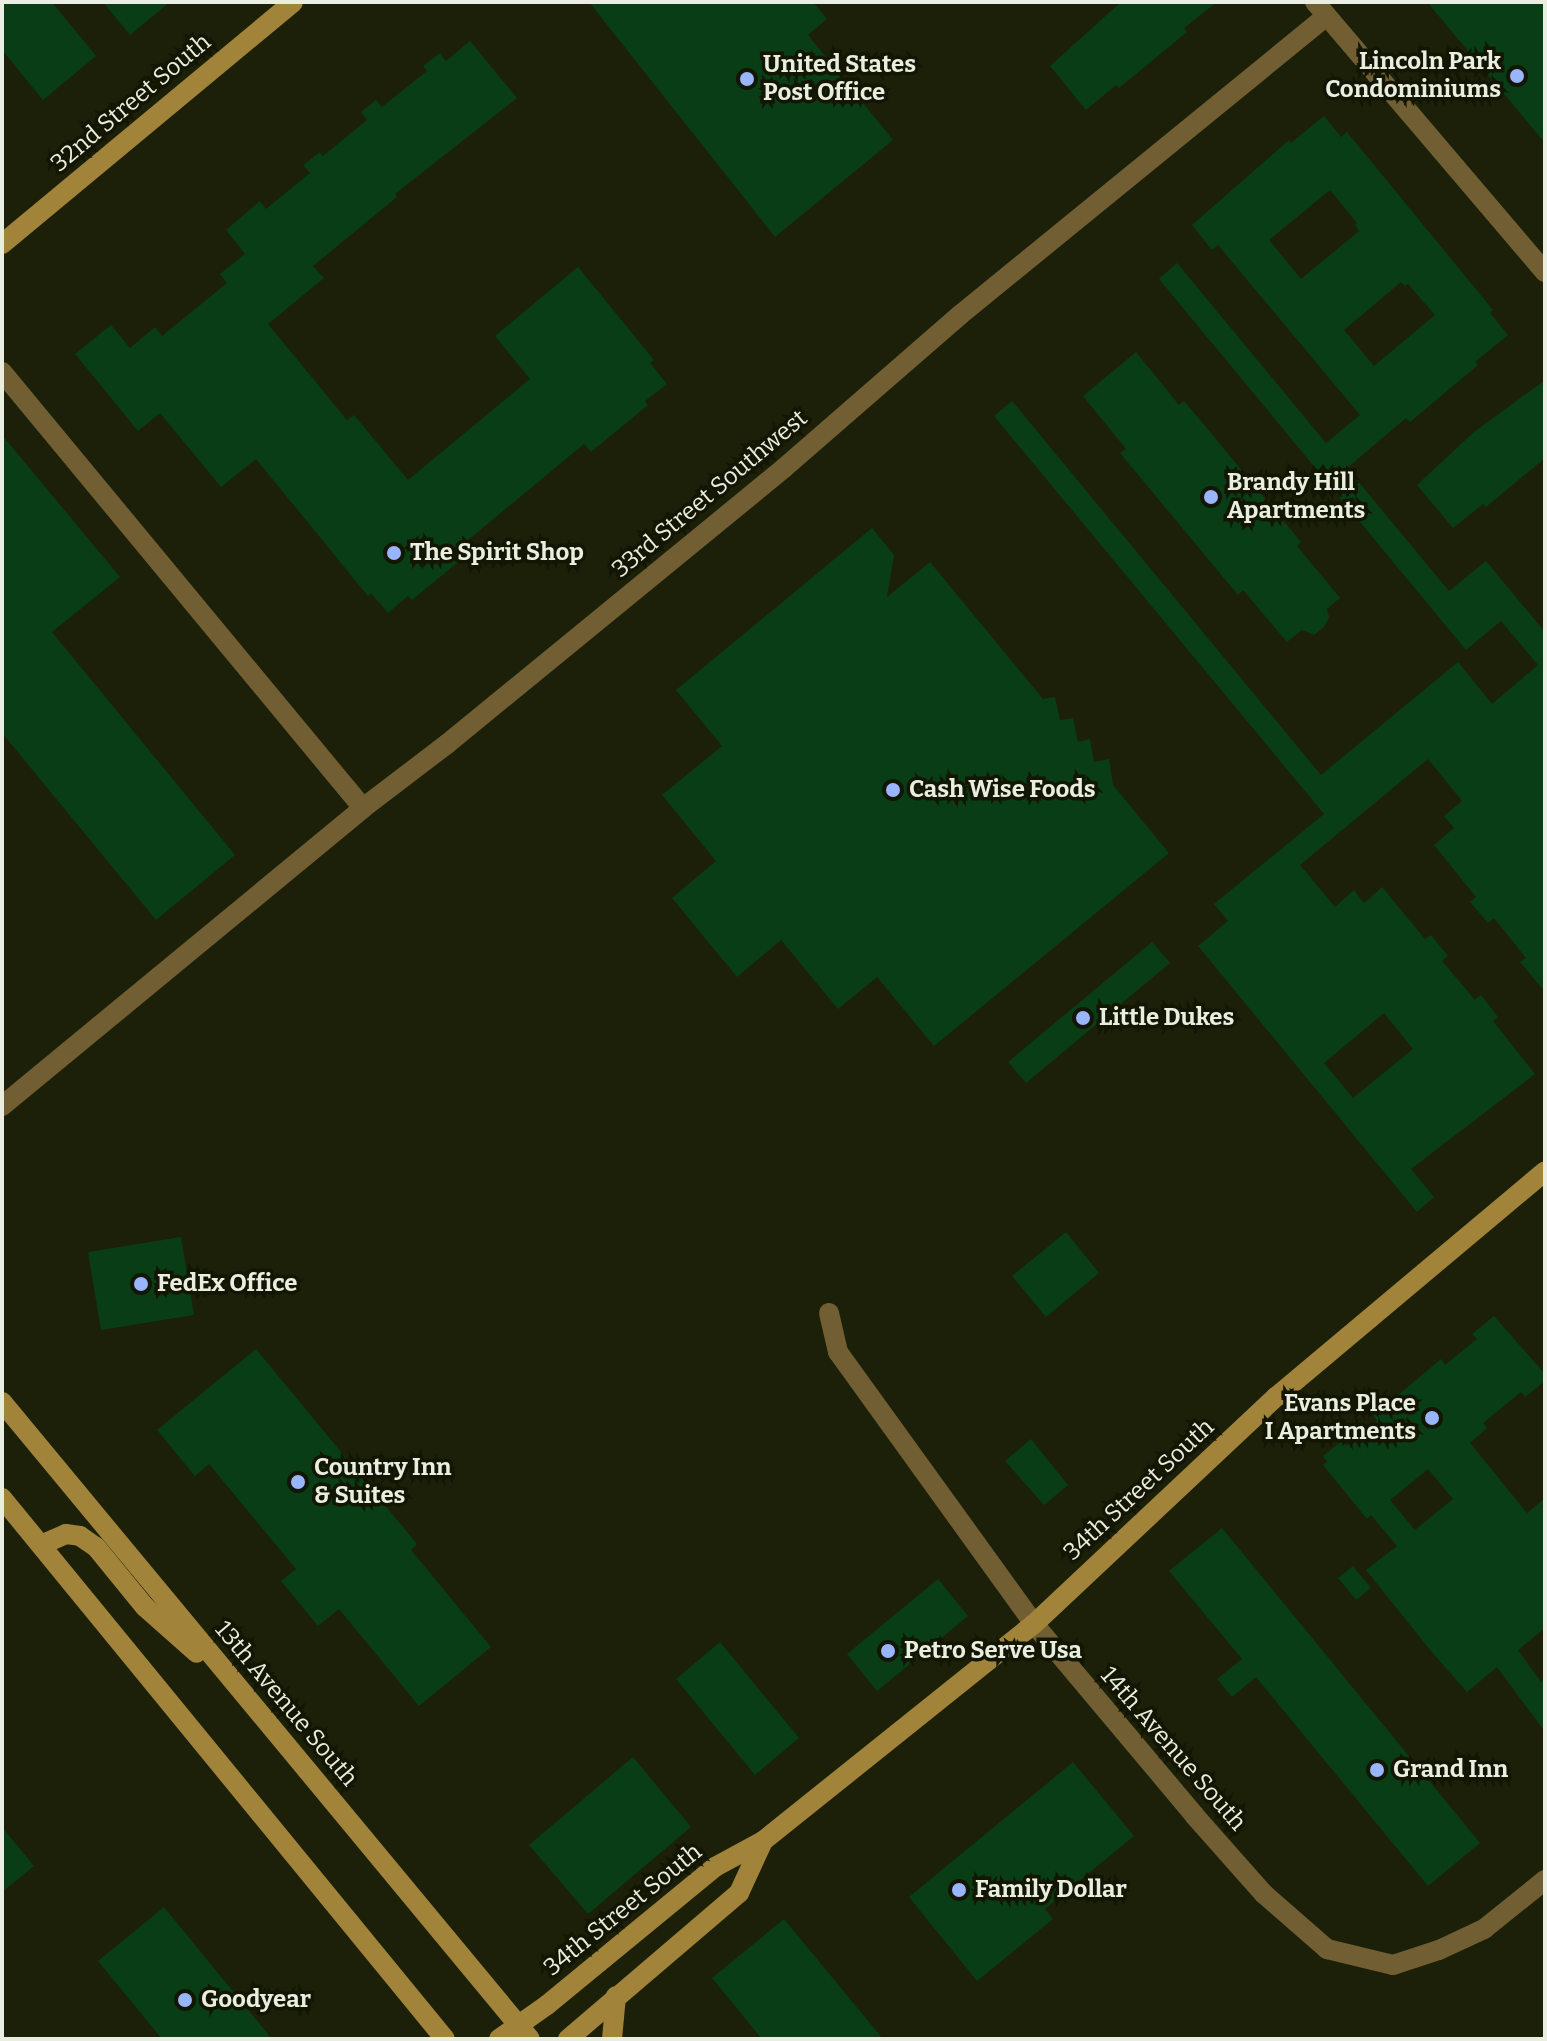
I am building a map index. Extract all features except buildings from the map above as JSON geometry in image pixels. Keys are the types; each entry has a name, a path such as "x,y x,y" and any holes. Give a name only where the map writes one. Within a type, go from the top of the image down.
{"street":[{"name":"32nd Street South","path":"2,244 293,2"},
{"path":"1321,9 1545,272"},
{"name":"33rd Street Southwest","path":"2,1106 363,808 447,744 784,468 972,304 1321,9"},
{"path":"2,372 363,808"},
{"name":"34th Street South","path":"499,2039 525,2032 715,1867 763,1841 1034,1624 1276,1397 1545,1171"},
{"name":"14th Avenue South","path":"829,1313 838,1352 1034,1624 1139,1754 1264,1894 1327,1949 1393,1965 1439,1950 1484,1929 1545,1880"},
{"name":"13th Avenue South","path":"2,1402 525,2032"},
{"path":"2,1498 445,2039"},
{"path":"41,1545 66,1534 80,1536 96,1547 145,1607 243,1692"},
{"name":"34th Street South","path":"568,2039 739,1893 763,1841"},
{"path":"612,2039 616,1996"}],"place":[{"name":"Lincoln Park Condominiums","path":"1517,76"},
{"name":"United States Post Office","path":"747,79"},
{"name":"Brandy Hill Apartments","path":"1211,497"},
{"name":"The Spirit Shop","path":"394,553"},
{"name":"Cash Wise Foods","path":"893,790"},
{"name":"Little Dukes","path":"1083,1018"},
{"name":"FedEx Office","path":"141,1284"},
{"name":"Evans Place I Apartments","path":"1432,1418"},
{"name":"Country Inn & Suites","path":"298,1482"},
{"name":"Petro Serve Usa","path":"888,1651"},
{"name":"Grand Inn","path":"1377,1770"},
{"name":"Family Dollar","path":"959,1890"},
{"name":"Goodyear","path":"185,2000"}]}
